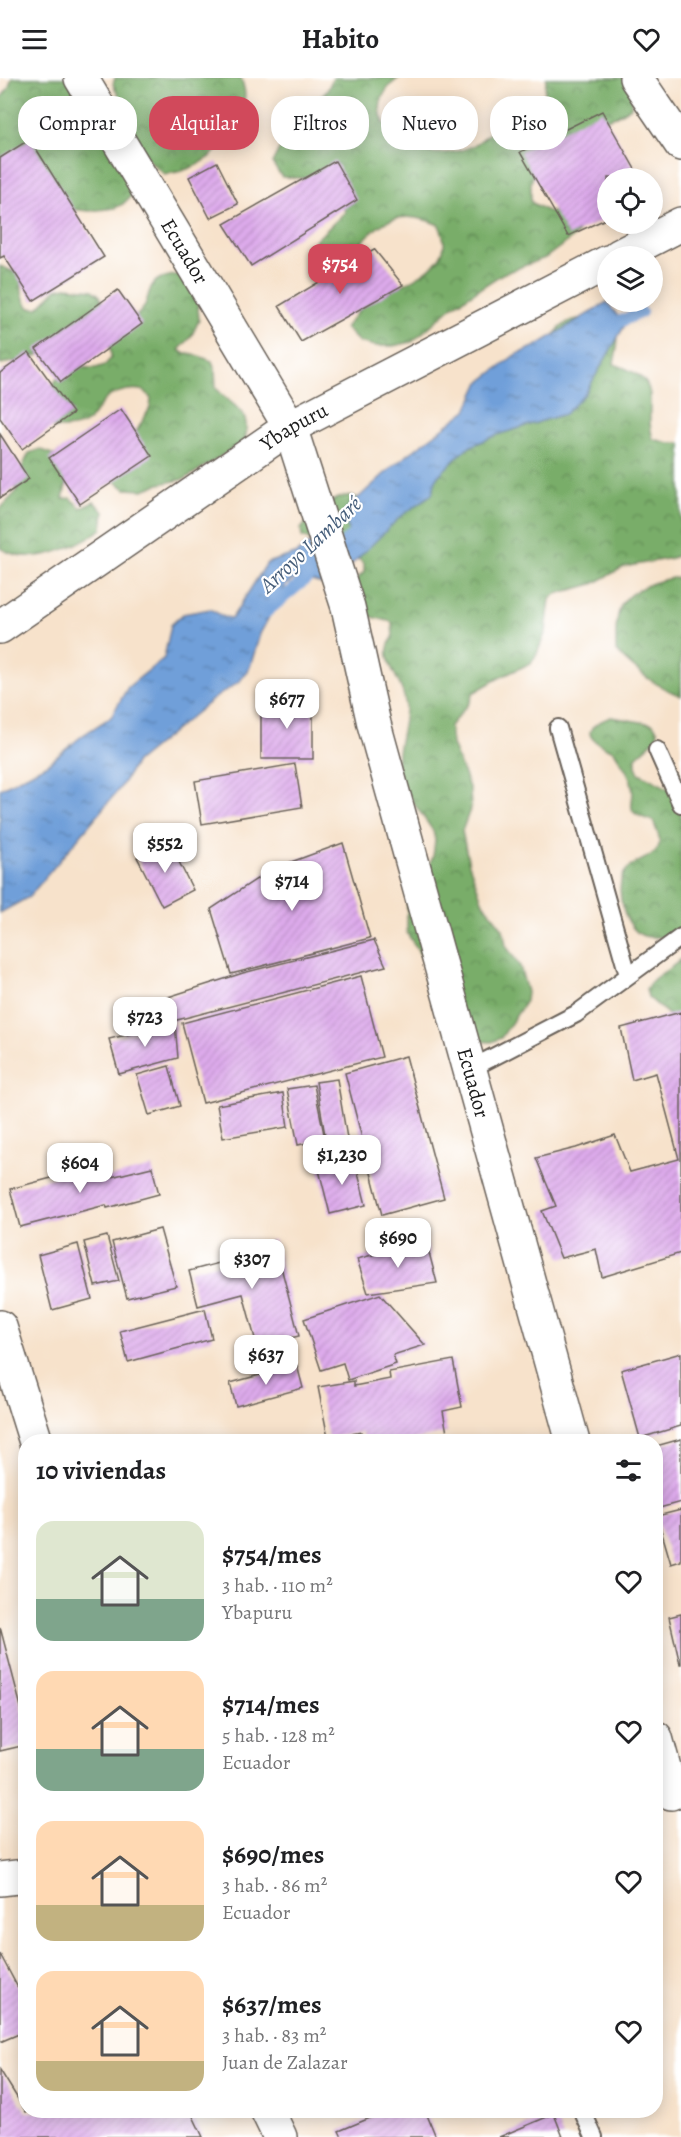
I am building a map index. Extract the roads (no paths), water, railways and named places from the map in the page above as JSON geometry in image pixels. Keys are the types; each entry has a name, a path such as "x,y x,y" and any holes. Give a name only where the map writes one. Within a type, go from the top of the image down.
{"street":[{"name":"Ecuador","path":"81,78 290,427 348,607 374,724 571,1434"},
{"path":"636,78 681,144"},
{"path":"638,246 681,224"},
{"name":"Ybapuru","path":"0,627 290,427 597,268"},
{"path":"0,1327 33,1434"},
{"path":"663,1768 669,1793"},
{"path":"0,1879 18,1877"},
{"path":"271,2118 280,2137"}],"lane":[{"path":"558,728 628,975"},
{"path":"657,750 681,804"},
{"path":"470,1069 576,1014 681,936"},
{"path":"586,2118 594,2137"}],"water":[{"path":"597,308 597,312 615,312 625,325 585,394 565,414 497,435 467,448 437,477 432,494 400,517 344,572 329,563 353,543 346,522 345,510 393,466 467,410 480,382 515,355 536,346"},
{"path":"331,529 317,562 322,584 297,577 286,585 260,634 250,667 240,681 212,700 136,762 120,788 29,897 0,913 0,789 49,763 83,735 111,717 128,687 164,658 171,625 183,614 210,609 224,617 232,618 267,563 295,554"}],"waterway":[{"name":"Arroyo Lambaré","path":"606,328 641,312"},
{"name":"Arroyo Lambaré","path":"264,614 313,573 363,525"}]}
